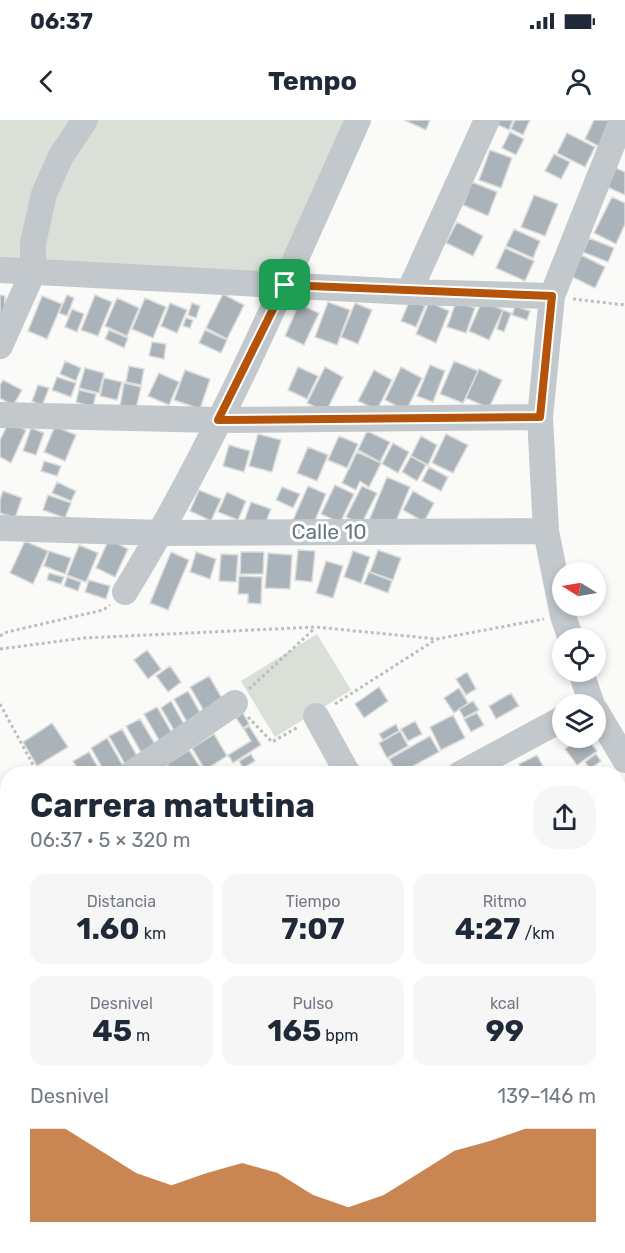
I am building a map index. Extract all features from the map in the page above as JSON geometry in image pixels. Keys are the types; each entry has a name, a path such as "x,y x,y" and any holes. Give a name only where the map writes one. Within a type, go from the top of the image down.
{"street":[{"path":"0,345 33,272 33,243 44,194 61,156 85,120"},
{"path":"125,592 162,533 285,285 358,120"},
{"path":"409,292 487,120"},
{"path":"567,627 546,531 540,417 552,296 622,120"},
{"path":"0,270 409,292 552,296"},
{"path":"0,415 218,420 540,417"},
{"name":"Calle 10","path":"0,528 162,533 546,531"},
{"path":"143,766 235,703"},
{"path":"316,716 344,766"},
{"path":"475,766 552,724"},
{"path":"606,729 625,760"}],"path":[{"path":"552,296 625,305"},
{"path":"0,636 7,632 103,610 125,592"},
{"path":"0,649 84,638 316,627 436,639 567,627"},
{"path":"316,627 235,703 272,742 436,639"},
{"path":"0,704 34,766"}],"shaded area":[{"path":"0,120 344,120 284,275 0,258"},
{"path":"317,634 351,690 275,737 241,681"}],"building":[{"path":"404,120 430,120 426,130"},
{"path":"495,120 513,120 509,130 494,123"},
{"path":"515,120 530,120 523,135 511,129"},
{"path":"594,120 614,120 600,147 585,139"},
{"path":"510,132 524,139 516,155 502,148"},
{"path":"567,133 595,147 585,167 557,153"},
{"path":"490,150 512,158 501,188 479,180"},
{"path":"554,154 570,162 561,179 545,171"},
{"path":"613,167 625,172 625,195 605,186"},
{"path":"472,182 497,192 488,216 463,205"},
{"path":"534,195 558,204 545,236 521,227"},
{"path":"612,197 625,203 625,224 616,244 594,233"},
{"path":"457,222 483,236 473,256 446,243"},
{"path":"514,229 540,241 533,258 506,246"},
{"path":"589,238 614,248 608,262 583,252"},
{"path":"505,248 534,261 525,281 496,268"},
{"path":"581,255 605,267 595,288 570,276"},
{"path":"223,294 244,305 227,339 206,328"},
{"path":"0,295 5,296 4,318 0,318"},
{"path":"67,295 74,298 67,316 59,313"},
{"path":"95,295 112,302 98,336 81,330"},
{"path":"42,296 62,304 47,339 28,331"},
{"path":"117,298 139,308 127,336 105,326"},
{"path":"145,298 166,307 153,338 132,329"},
{"path":"410,300 425,306 416,327 401,321"},
{"path":"482,301 503,310 489,340 469,331"},
{"path":"328,302 350,310 337,345 315,337"},
{"path":"429,302 449,311 436,343 416,334"},
{"path":"456,302 475,308 466,333 447,327"},
{"path":"170,303 187,310 177,333 161,326"},
{"path":"192,303 200,306 196,318 188,315"},
{"path":"355,303 372,310 358,344 341,337"},
{"path":"299,304 319,313 304,345 285,336"},
{"path":"515,306 530,311 527,320 512,315"},
{"path":"72,309 84,314 77,332 65,327"},
{"path":"503,310 511,313 504,332 497,329"},
{"path":"186,318 193,320 190,328 183,326"},
{"path":"109,330 128,338 124,348 105,339"},
{"path":"205,330 227,340 221,353 199,343"},
{"path":"152,342 166,344 164,359 149,356"},
{"path":"65,361 81,368 76,381 60,374"},
{"path":"454,361 478,371 463,403 440,394"},
{"path":"430,365 445,371 433,402 417,396"},
{"path":"129,366 144,369 141,385 126,382"},
{"path":"298,367 318,376 307,399 288,390"},
{"path":"325,367 343,377 326,412 307,403"},
{"path":"401,367 422,378 406,411 385,400"},
{"path":"85,368 104,373 99,393 79,388"},
{"path":"479,369 502,380 489,408 466,398"},
{"path":"185,370 210,379 200,409 174,400"},
{"path":"374,370 392,380 377,410 358,401"},
{"path":"159,373 179,382 169,405 148,396"},
{"path":"57,377 76,383 71,397 52,390"},
{"path":"104,378 122,382 117,400 100,396"},
{"path":"3,380 22,390 13,406 0,398 0,385"},
{"path":"124,383 141,387 136,409 120,406"},
{"path":"38,385 49,388 42,406 32,401"},
{"path":"79,390 96,394 93,407 76,402"},
{"path":"9,422 26,430 11,463 0,457 0,440"},
{"path":"55,426 76,435 65,461 44,452"},
{"path":"31,428 44,433 36,455 23,451"},
{"path":"367,431 390,442 380,462 358,450"},
{"path":"258,434 281,440 272,472 249,466"},
{"path":"446,434 468,445 453,473 432,463"},
{"path":"339,436 358,444 347,468 328,460"},
{"path":"421,436 437,445 428,465 411,456"},
{"path":"393,443 409,452 398,473 382,464"},
{"path":"229,445 250,451 244,472 223,466"},
{"path":"308,447 328,455 317,481 297,473"},
{"path":"357,452 381,463 369,487 360,481 356,490 342,483"},
{"path":"411,456 426,465 417,481 402,472"},
{"path":"44,461 61,466 57,476 41,471"},
{"path":"429,467 448,477 441,491 422,481"},
{"path":"387,477 410,487 395,524 368,523"},
{"path":"57,482 76,491 71,501 52,493"},
{"path":"335,485 354,494 340,523 321,514"},
{"path":"308,486 326,494 312,528 293,520"},
{"path":"362,486 377,493 361,525 346,517"},
{"path":"282,487 300,494 293,508 276,500"},
{"path":"199,490 221,499 211,521 190,511"},
{"path":"3,491 22,498 15,518 0,513"},
{"path":"413,491 434,503 424,522 403,510"},
{"path":"227,492 246,501 238,520 218,512"},
{"path":"48,495 71,503 65,518 43,510"},
{"path":"251,502 271,509 263,529 244,522"},
{"path":"109,539 128,549 115,577 96,568"},
{"path":"25,541 48,551 33,584 10,573"},
{"path":"79,545 98,553 86,582 67,575"},
{"path":"298,550 315,551 312,582 295,580"},
{"path":"378,550 401,558 393,580 370,572"},
{"path":"49,551 71,558 65,574 44,566"},
{"path":"353,551 370,557 361,583 344,577"},
{"path":"171,552 189,560 168,610 150,603"},
{"path":"196,552 216,559 210,579 190,572"},
{"path":"241,552 264,552 263,574 240,574"},
{"path":"268,553 292,555 290,589 265,588"},
{"path":"221,554 238,555 236,582 219,581"},
{"path":"326,561 343,566 333,598 316,593"},
{"path":"369,572 392,581 388,593 364,584"},
{"path":"49,573 64,577 61,584 47,580"},
{"path":"239,576 262,577 261,604 248,603 248,594 238,594"},
{"path":"67,577 81,582 78,591 64,586"},
{"path":"89,580 110,586 106,599 85,592"},
{"path":"147,650 161,669 148,679 134,660"},
{"path":"170,666 181,682 168,692 156,676"},
{"path":"467,672 476,689 466,695 456,679"},
{"path":"209,676 226,705 207,716 190,687"},
{"path":"379,687 388,701 364,718 355,704"},
{"path":"459,688 468,703 454,713 444,698"},
{"path":"188,691 202,716 188,724 174,699"},
{"path":"511,693 519,706 496,719 489,706"},
{"path":"171,701 185,726 175,732 161,708"},
{"path":"473,701 479,710 464,718 459,709"},
{"path":"157,707 172,733 159,740 144,714"},
{"path":"243,713 249,724 243,728 236,718"},
{"path":"477,713 484,725 471,732 464,719"},
{"path":"453,715 465,738 441,750 430,727"},
{"path":"140,719 155,744 141,752 126,726"},
{"path":"415,721 422,734 408,741 401,729"},
{"path":"52,723 68,747 37,766 23,742"},
{"path":"396,724 399,731 383,740 379,734"},
{"path":"249,726 261,745 233,763 228,755 251,741 244,729"},
{"path":"122,729 137,756 125,764 109,736"},
{"path":"400,731 408,746 387,758 379,743"},
{"path":"214,734 227,756 211,766 203,766 192,748"},
{"path":"430,736 439,752 413,766 393,766 389,759"},
{"path":"107,738 123,766 101,766 91,748"},
{"path":"595,748 597,751 577,765 565,749"},
{"path":"189,750 199,766 168,766 167,764"},
{"path":"89,752 97,766 76,766 73,761"},
{"path":"251,754 255,761 242,766 239,761"},
{"path":"596,754 601,761 594,766 588,766 585,762"},
{"path":"537,755 543,766 520,766 519,764"}],"route":[{"path":"285,285 409,292 552,296 540,417 218,420 285,285"}]}
